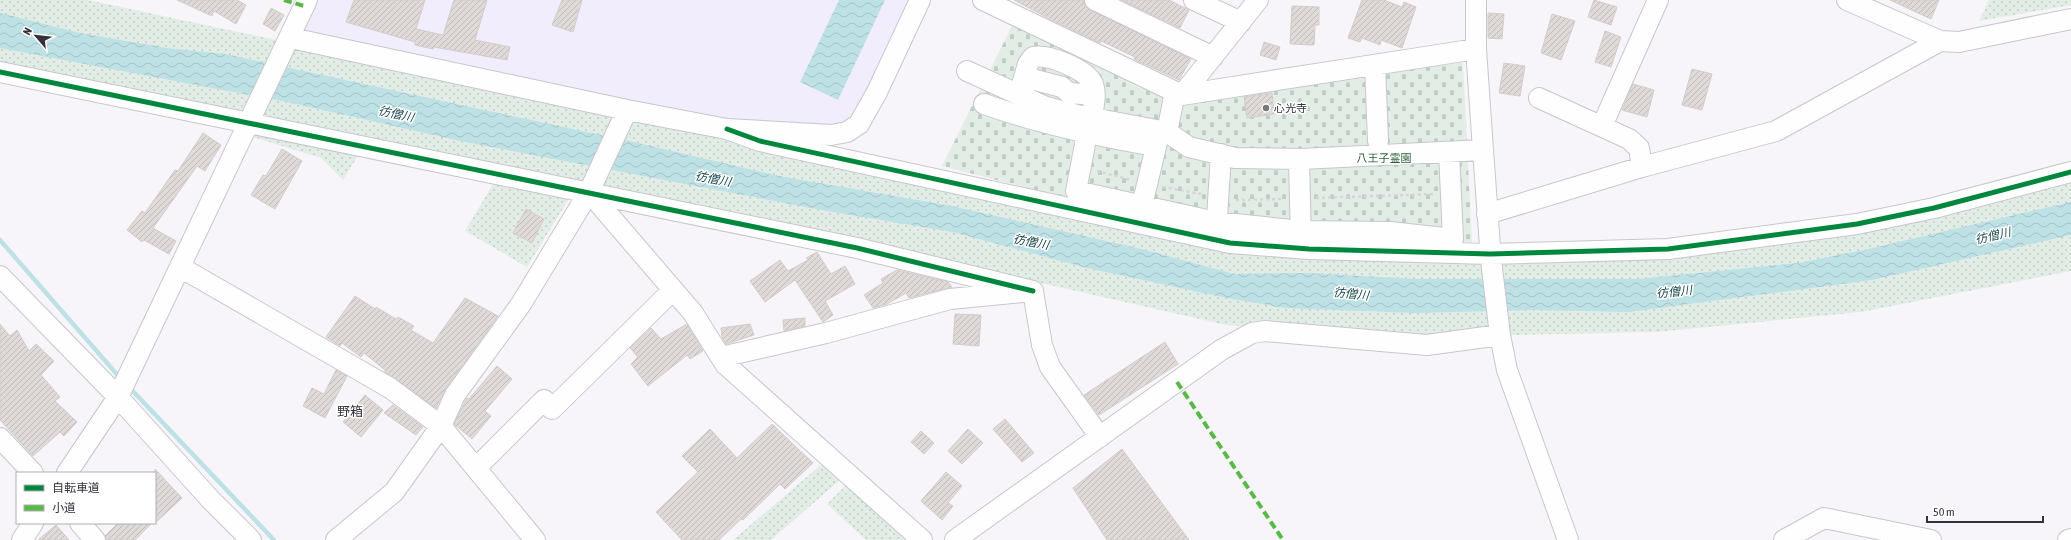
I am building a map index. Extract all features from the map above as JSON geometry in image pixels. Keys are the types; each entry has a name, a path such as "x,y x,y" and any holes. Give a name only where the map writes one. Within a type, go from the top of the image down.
{"street":[{"path":"68,472 118,397 289,42 307,0"},
{"path":"289,42 727,129 831,135 847,132 859,124 920,0"},
{"path":"982,0 1178,93 1476,49"},
{"path":"1095,0 1213,57"},
{"path":"1194,0 1241,22"},
{"path":"1140,215 1147,184 1161,137 1178,93 1213,57 1258,0"},
{"path":"1476,0 1476,49 1483,150 1491,257 1500,335 1507,370 1563,538"},
{"path":"1602,126 1658,0"},
{"path":"1846,0 1940,41 1959,42 2071,19"},
{"path":"1488,214 1642,167 1776,131 1940,41"},
{"path":"1021,86 1028,64 1033,57 1039,56 1059,60 1081,72 1092,83 1094,95 1076,191 1140,215"},
{"path":"1375,65 1378,141"},
{"path":"968,71 1021,86 1046,107 1089,126"},
{"path":"0,72 590,189 857,248 1033,291"},
{"path":"1539,98 1629,139 1639,148 1642,167"},
{"path":"984,104 1018,116 1161,137 1188,147 1235,158 1299,159 1483,150"},
{"path":"336,540 394,492 441,426 455,395 521,304 590,189 627,110"},
{"path":"727,129 760,140 1216,231 1230,243 1301,240 1390,232 1453,239 1449,152"},
{"path":"1216,231 1221,154"},
{"path":"1299,159 1301,240"},
{"path":"1301,240 1491,257 1668,249 1857,224 1934,208 2071,172"},
{"path":"590,189 693,313 725,364 922,540"},
{"path":"180,267 390,388 441,426 535,540"},
{"path":"0,276 118,397 210,499 251,540"},
{"path":"476,468 544,400 552,409 673,290"},
{"path":"721,357 826,333 950,300 1033,291"},
{"path":"1033,291 1042,345 1050,367 1100,437"},
{"path":"955,540 1221,350 1252,332 1264,331 1428,345 1500,335"},
{"path":"0,438 32,472"},
{"path":"1784,540 1824,518 1931,540"},
{"path":"22,540 32,524"},
{"path":"81,524 95,540"}],"path":[{"path":"1081,167 1147,184 1218,198 1237,200 1451,193"}],"shaded area":[{"path":"309,0 918,0 859,124 773,132 291,38"}],"green space":[{"path":"0,0 88,0 988,191 1431,256 1635,250 1857,224 2071,178 2071,271 1861,312 1656,332 1423,337 1226,325 1006,275 575,189 527,267 465,231 499,174 364,146 343,180 321,158 253,137 258,125 0,72"},
{"path":"1989,0 2071,0 2071,5 1979,21"},
{"name":"八王子霊園","path":"1017,16 1138,87 1182,103 1463,62 1472,244 1220,237 942,166"},
{"path":"822,464 840,480 771,540 733,540"},
{"path":"846,485 910,540 866,540 827,504"}],"water":[{"path":"839,0 885,0 838,100 800,82"},
{"name":"彷僧川","path":"0,13 80,33 167,48 225,54 638,143 779,176 952,206 1146,250 1234,274 1307,273 1417,279 1638,279 1798,263 1868,249 2071,202 2071,235 1872,280 1629,312 1533,310 1414,313 1284,308 1222,297 1087,268 952,232 821,210 460,141 292,103 0,48"}],"building":[{"path":"177,0 237,0 246,5 236,24 214,11 212,16"},
{"path":"354,0 425,0 416,29 443,35 454,0 487,0 475,40 510,47 507,60 415,45 415,42 346,22"},
{"path":"562,0 582,0 573,32 552,25"},
{"path":"1014,0 1084,0 1085,6 1090,10 1191,59 1179,80 1134,59 1135,57 1101,41 1100,43"},
{"path":"1121,0 1169,0 1189,10 1180,28"},
{"path":"1362,0 1384,0 1402,7 1404,2 1416,7 1402,48 1381,40 1380,45 1362,38 1360,42 1348,38"},
{"path":"1594,0 1617,7 1611,25 1588,17"},
{"path":"1890,0 1939,0 1931,19"},
{"path":"1292,6 1319,7 1319,25 1315,25 1314,45 1290,44"},
{"path":"271,8 284,15 275,31 263,24"},
{"path":"1488,13 1504,14 1502,39 1488,38"},
{"path":"1552,14 1575,21 1561,60 1541,53"},
{"path":"1605,31 1621,37 1611,67 1595,62"},
{"path":"1264,42 1280,47 1276,60 1260,55"},
{"path":"1504,63 1525,66 1520,96 1499,93"},
{"path":"1692,69 1712,74 1702,110 1682,105"},
{"path":"1633,84 1654,90 1647,117 1622,110"},
{"path":"1272,93 1274,114 1247,118 1244,97"},
{"path":"203,133 221,145 205,171 197,166 153,228 176,241 169,254 144,240 142,242 127,230 142,211 145,213 175,170 178,171"},
{"path":"282,149 302,161 275,209 251,195 263,175 266,176"},
{"path":"526,209 544,219 532,243 513,233"},
{"path":"817,252 831,274 845,266 855,284 825,301 833,315 823,322 795,280 765,302 750,281 780,260 788,271 808,260 806,258"},
{"path":"897,270 948,282 952,287 909,298 906,293 887,304 873,308 864,295 883,283 881,279"},
{"path":"355,296 375,309 376,307 396,319 398,317 414,326 411,330 433,343 465,298 498,316 446,388 436,408 385,372 385,370 364,353 361,357 342,343 340,346 326,337"},
{"path":"955,314 981,315 979,346 953,344"},
{"path":"805,318 805,326 784,331 783,320"},
{"path":"0,324 10,336 17,330 29,351 36,344 54,361 41,375 60,397 55,401 77,422 64,436 60,432 33,456 0,420"},
{"path":"687,324 703,351 690,359 687,355 648,386 631,364 638,357 630,348 651,328 661,339"},
{"path":"750,324 754,335 726,344 722,337 721,328"},
{"path":"1165,342 1178,364 1099,415 1084,395"},
{"path":"497,366 512,379 485,411 491,416 472,439 454,424 467,398 469,399"},
{"path":"336,370 347,376 325,418 303,406 312,388 324,394"},
{"path":"365,395 383,410 361,437 343,422"},
{"path":"393,405 423,427 416,435 384,413"},
{"path":"1005,419 1034,453 1022,462 993,429"},
{"path":"772,424 813,463 785,489 780,484 743,520 741,519 719,540 682,540 656,512 698,472 682,456 710,429 737,458"},
{"path":"968,429 983,443 962,464 948,451"},
{"path":"921,431 934,443 924,454 911,442"},
{"path":"1122,449 1189,540 1107,540 1073,488"},
{"path":"155,469 182,498 156,522 156,472"},
{"path":"946,472 962,486 948,503 953,506 942,520 921,501"},
{"path":"117,524 151,524 135,540 106,540 105,536"},
{"path":"56,525 69,540 38,540"}],"waterway":[{"path":"0,240 121,379"},
{"path":"128,386 274,540"}],"marked path":[{"path":"284,0 304,6"},
{"path":"1177,382 1283,540"}],"cycle path":[{"path":"0,72 857,248 1033,291"},
{"path":"727,129 760,141 1230,243 1309,249 1490,254 1668,249 1857,224 1934,208 2071,172"}],"place":[{"name":"心光寺","path":"1266,108"}],"district":[{"name":"野箱","path":"350,411"}]}
